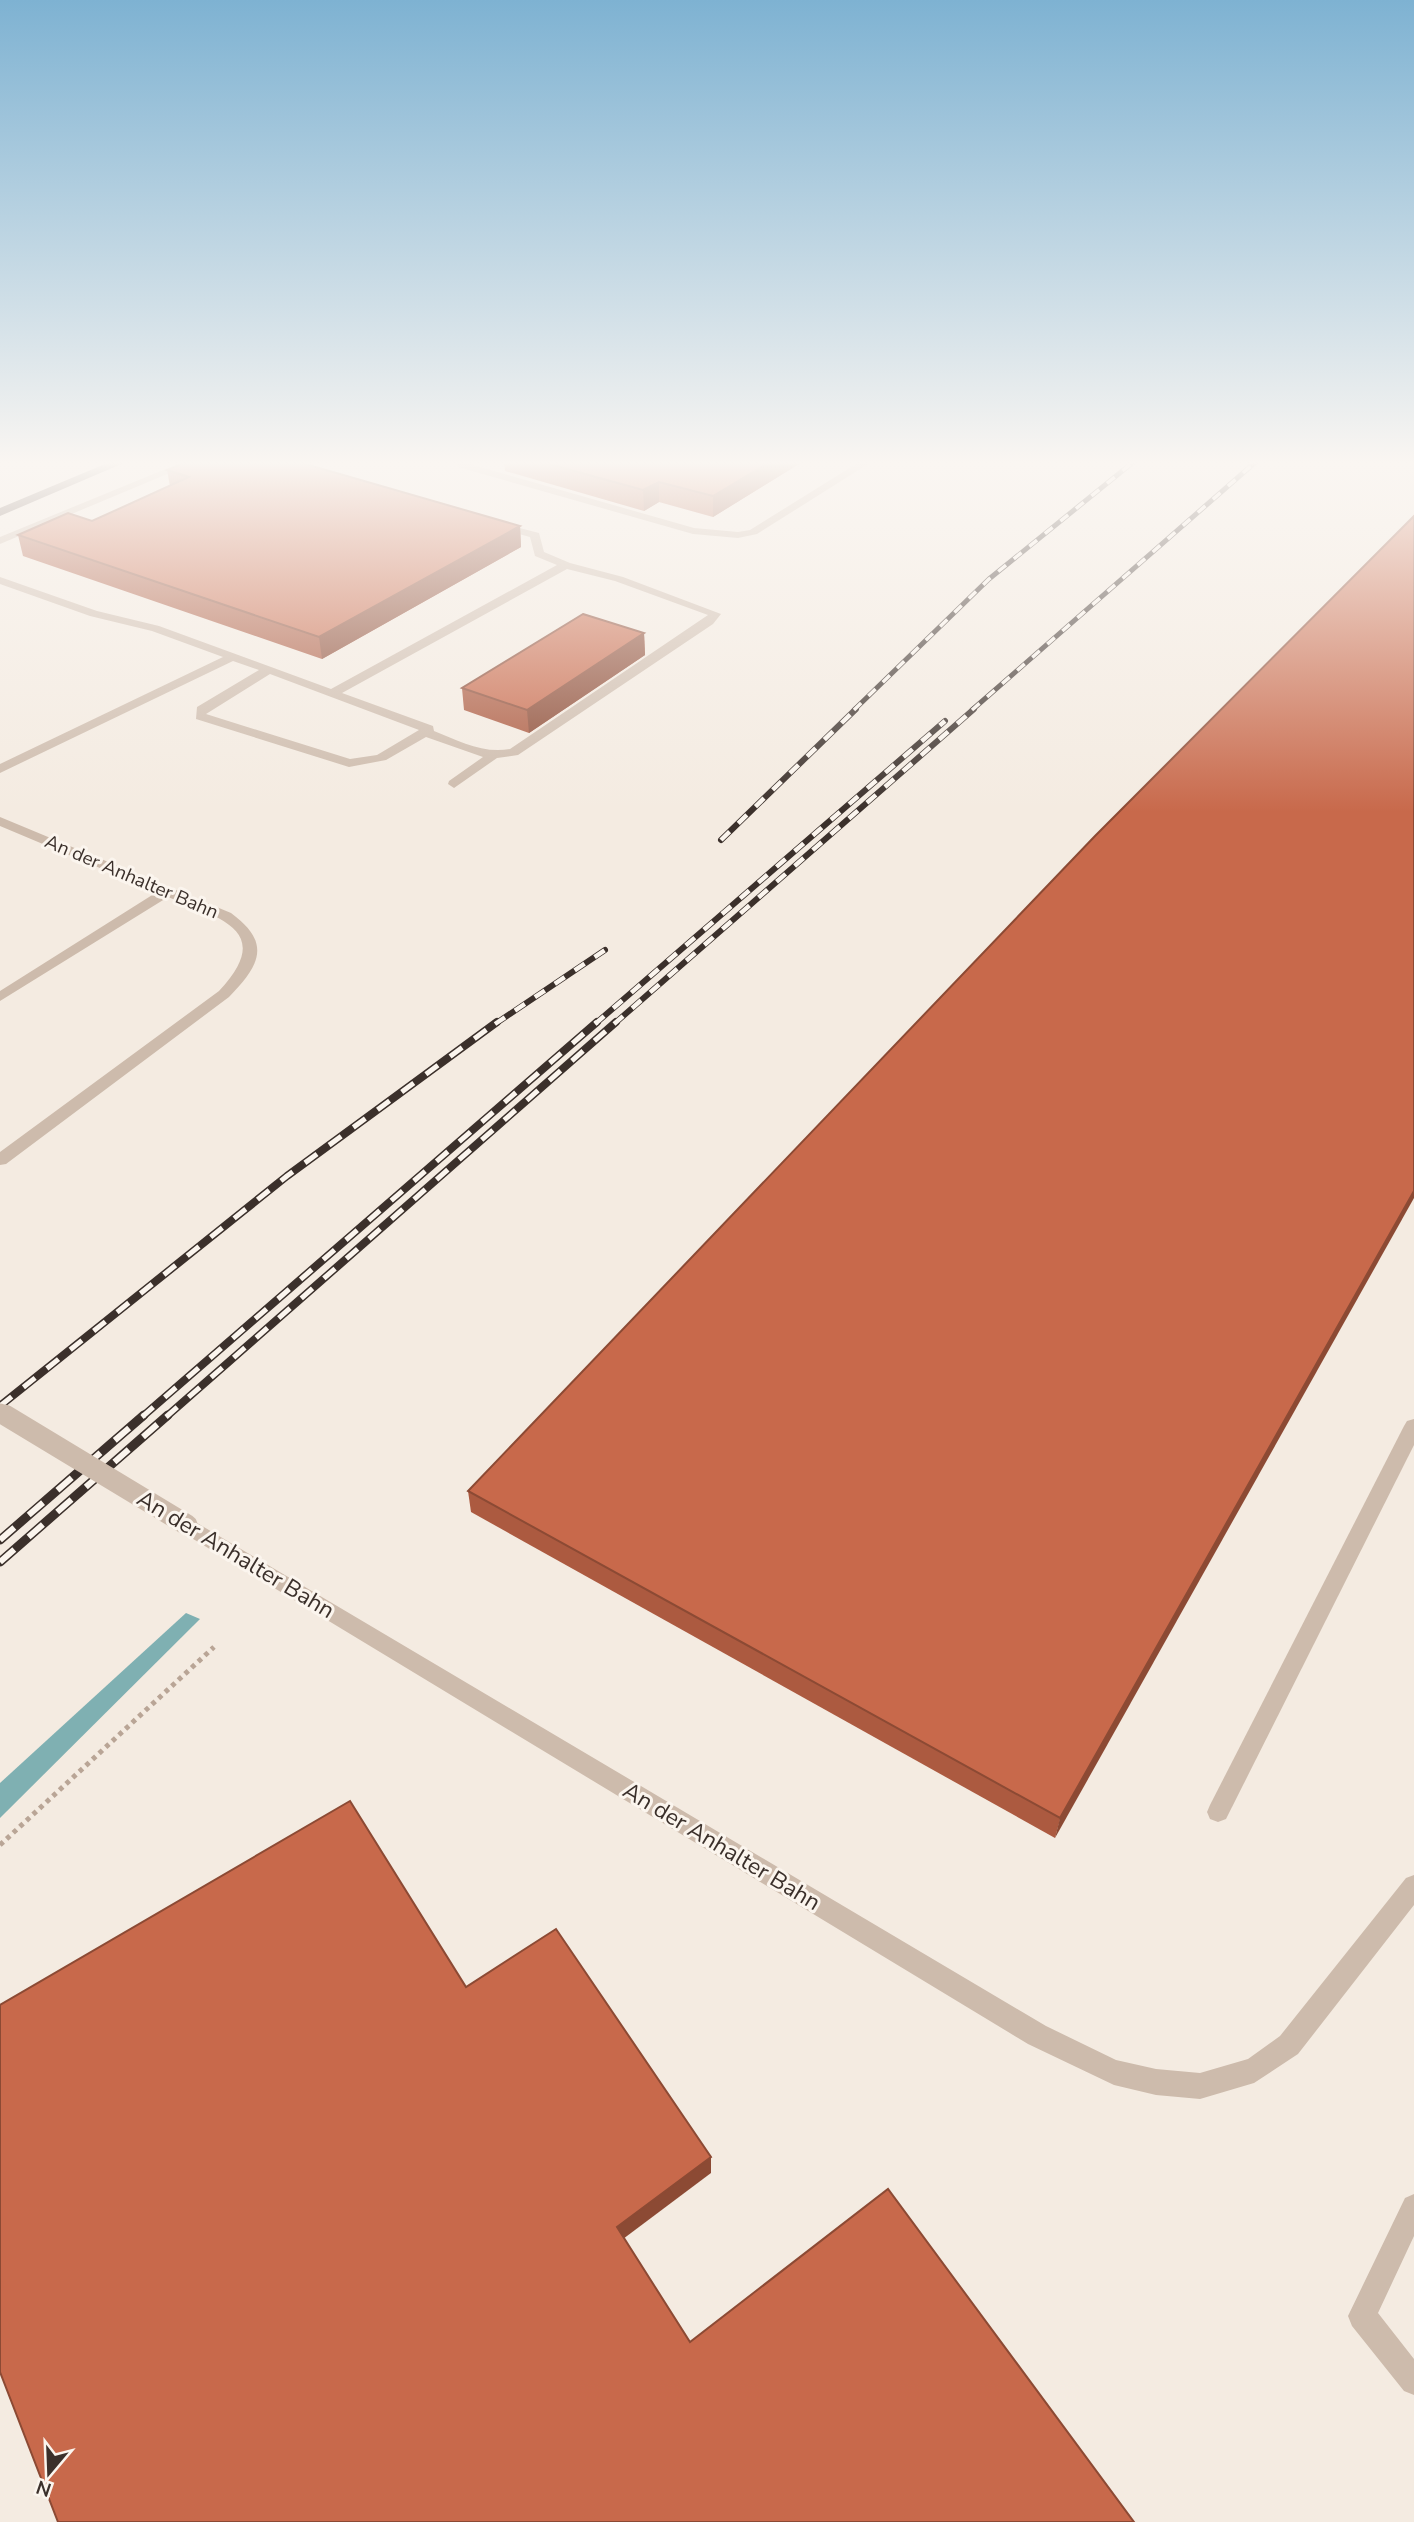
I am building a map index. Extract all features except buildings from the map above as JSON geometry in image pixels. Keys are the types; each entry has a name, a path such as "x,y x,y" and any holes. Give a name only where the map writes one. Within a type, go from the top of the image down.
{"street":[{"path":"332,694 545,577"},
{"path":"425,732 476,752 493,755 514,752 709,622 715,614 610,577"},
{"path":"0,580 94,614 155,628 429,729 381,759 365,764 349,763 200,716 201,710 211,702 268,670"},
{"path":"0,769 65,740 232,657"},
{"path":"454,784 493,755"},
{"name":"An der Anhalter Bahn","path":"0,821 169,890 239,924 248,936 252,949 249,963 241,977 206,1009 0,1160"},
{"path":"0,997 169,890"},
{"name":"An der Anhalter Bahn","path":"0,1412 1037,2035 1114,2072 1156,2082 1200,2085 1254,2070 1289,2045 1414,1886"},
{"path":"1218,1812 1414,1426"},
{"path":"1414,2207 1362,2316 1414,2381"}],"path":[{"path":"0,1845 214,1647"}],"water":[{"path":"186,1613 200,1619 0,1818 0,1783"}],"railway":[{"path":"854,710 992,577"},
{"path":"972,710 1124,577"},
{"path":"721,840 856,709"},
{"path":"614,1024 974,709"},
{"path":"595,1024 945,721"},
{"path":"495,1024 605,950"},
{"path":"0,1406 287,1176 497,1022"},
{"path":"142,1417 597,1022"},
{"path":"166,1417 616,1022"},
{"path":"0,1540 144,1415"},
{"path":"0,1562 168,1415"}]}
